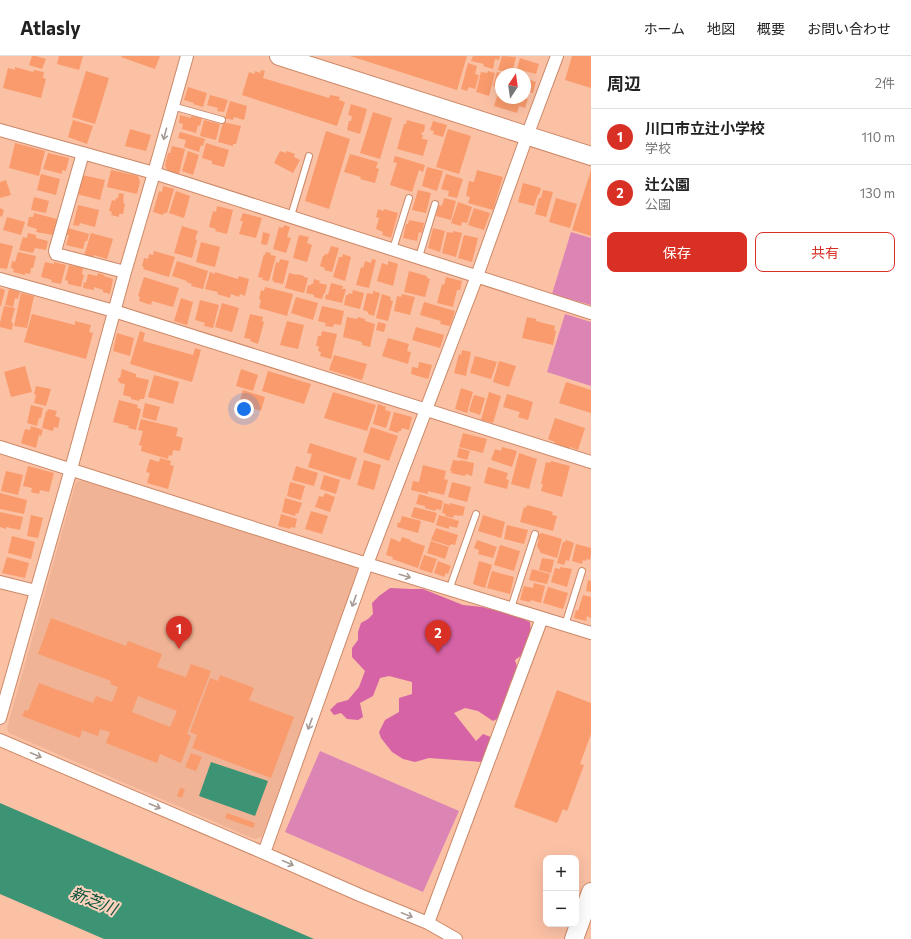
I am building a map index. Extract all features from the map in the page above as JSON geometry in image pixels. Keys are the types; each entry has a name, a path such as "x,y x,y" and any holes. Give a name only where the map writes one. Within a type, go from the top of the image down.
{"street":[{"path":"0,718 187,56"},
{"path":"279,56 591,156"},
{"path":"264,853 367,564 477,276 527,136 558,56"},
{"path":"0,130 154,173 591,313"},
{"path":"83,153 55,251 56,254 125,272"},
{"path":"0,280 114,311 591,462"},
{"path":"0,447 449,590 591,633"},
{"path":"0,582 36,591"},
{"path":"428,923 542,618"},
{"path":"0,740 428,923 456,939"},
{"path":"574,939 591,892"}],"lane":[{"path":"172,106 222,120"},
{"path":"291,216 309,156"},
{"path":"393,249 409,198"},
{"path":"419,257 435,204"},
{"path":"449,590 476,514"},
{"path":"511,608 535,534"},
{"path":"565,625 582,571"}],"shaded area":[{"path":"571,232 591,238 591,305 552,294"},
{"path":"565,314 591,322 591,386 547,372"},
{"path":"83,480 354,565 358,570 262,837 254,839 9,733 7,728 76,482"},
{"path":"390,588 423,589 463,605 482,607 502,612 530,622 531,634 522,655 515,660 518,670 510,683 509,692 499,718 493,721 478,711 465,708 454,713 476,741 483,734 493,738 482,762 429,758 415,762 403,759 392,752 381,738 379,732 385,720 399,712 399,698 412,694 412,682 389,676 380,678 373,696 360,703 363,717 358,720 347,719 341,713 334,715 330,710 337,703 348,700 359,687 365,671 352,657 352,648 358,640 358,632 361,623 373,614 372,603"},
{"path":"320,751 459,811 423,892 285,832"}],"water":[{"path":"211,762 268,781 255,816 199,796"},
{"name":"新芝川","path":"0,803 314,939 104,939 0,894"}],"building":[{"path":"32,56 46,59 42,69 29,65"},
{"path":"59,56 83,56 79,70 57,64"},
{"path":"160,56 155,69 121,57"},
{"path":"350,56 467,56 457,90"},
{"path":"473,56 500,56 499,60 495,59 493,69 483,66 484,64 471,61"},
{"path":"502,56 516,57 513,68 499,68"},
{"path":"572,56 591,56 591,88 565,80"},
{"path":"520,58 539,64 536,74 531,73 531,68 517,68"},
{"path":"468,63 477,66 475,74 479,75 475,89 469,87 467,91 461,89"},
{"path":"15,67 33,72 34,70 44,72 43,78 46,79 41,98 3,88 8,68 15,70"},
{"path":"261,70 265,71 263,78 329,98 330,95 340,97 339,100 345,102 337,126 242,95 249,72 254,74 255,71 260,73"},
{"path":"86,71 109,78 95,124 72,117"},
{"path":"488,71 495,73 489,96 476,92 481,72 487,73"},
{"path":"531,80 536,82 533,93 531,92"},
{"path":"188,87 207,93 203,107 184,100"},
{"path":"210,95 228,100 224,112 217,111 218,108 207,105"},
{"path":"230,101 247,106 244,120 234,117 233,120 225,118"},
{"path":"495,103 526,104 525,108 519,106 517,113 494,106"},
{"path":"351,104 367,109 360,134 347,130 352,116 348,115"},
{"path":"373,112 392,118 380,159 360,153"},
{"path":"180,115 191,118 191,116 202,118 196,133 182,129 183,124 179,123"},
{"path":"73,120 93,126 87,144 68,137"},
{"path":"204,120 220,124 216,140 200,136"},
{"path":"407,120 425,125 424,132 422,132 421,135 423,135 422,139 428,140 423,156 397,149 404,124 406,124"},
{"path":"433,121 447,125 443,137 433,134 434,131 430,130"},
{"path":"223,122 241,126 236,144 233,144 233,146 218,142"},
{"path":"130,129 151,135 146,151 125,146"},
{"path":"448,129 471,136 459,174 436,167"},
{"path":"326,131 350,139 329,209 305,201"},
{"path":"180,132 205,139 199,152 184,147 186,140 178,138"},
{"path":"15,143 45,151 39,176 9,168"},
{"path":"206,143 229,150 224,167 212,164 212,161 202,158"},
{"path":"172,146 185,149 179,174 169,172 165,166 168,153 170,153"},
{"path":"188,151 199,155 193,175 182,171"},
{"path":"280,151 286,153 287,151 295,154 294,157 300,160 293,173 274,163"},
{"path":"48,153 69,158 66,171 62,170 62,174 43,169"},
{"path":"350,154 378,162 376,168 379,169 375,183 360,179 361,177 344,172"},
{"path":"395,156 425,165 423,172 419,170 412,192 390,185 397,163 393,162"},
{"path":"427,167 443,171 437,191 422,186"},
{"path":"111,170 138,176 140,182 137,194 107,187"},
{"path":"477,170 503,177 493,210 468,203 470,197 466,196 469,181 474,182"},
{"path":"591,170 591,236 572,230"},
{"path":"41,174 60,179 56,195 37,190"},
{"path":"446,174 463,179 457,198 448,196 449,191 441,189"},
{"path":"82,175 105,180 100,200 77,194"},
{"path":"6,180 11,195 0,198 0,182"},
{"path":"523,183 541,188 534,206 518,202"},
{"path":"163,186 174,189 167,213 164,213 163,215 153,212 159,191 162,192"},
{"path":"418,190 431,193 426,213 412,210"},
{"path":"543,190 553,192 546,217 535,214 539,198 541,198"},
{"path":"176,191 190,196 184,218 169,213"},
{"path":"119,193 124,194 123,203 125,204 123,214 119,214 119,217 111,215 112,212 109,211 112,200 115,201 116,198 118,198"},
{"path":"34,197 49,201 46,213 31,210"},
{"path":"444,198 456,201 451,220 436,216 439,205 442,206"},
{"path":"556,198 577,204 570,228 549,222"},
{"path":"458,202 472,207 467,223 462,222 461,226 451,223"},
{"path":"78,205 99,210 95,227 80,223 79,226 73,225"},
{"path":"217,206 233,210 227,234 215,231 216,229 209,227 213,211 216,212"},
{"path":"0,208 4,210 2,217 0,216"},
{"path":"474,208 490,213 484,230 468,225"},
{"path":"378,209 398,213 391,238 382,235 383,232 376,229 379,218 376,217"},
{"path":"34,213 57,219 53,235 36,232 37,229 27,226 29,217 33,217"},
{"path":"243,213 262,218 256,238 239,234 243,221 240,221"},
{"path":"7,217 25,222 21,235 3,230"},
{"path":"409,220 424,223 422,233 419,232 417,241 403,238 406,224 408,224"},
{"path":"284,225 290,227 287,237 291,238 286,253 273,249 279,227 283,228"},
{"path":"182,226 198,231 192,258 174,253"},
{"path":"68,228 89,234 83,249 66,245 69,235 66,235"},
{"path":"433,228 445,231 440,252 428,248"},
{"path":"453,231 462,233 456,257 442,253 447,232 453,233"},
{"path":"263,232 270,234 267,245 261,244"},
{"path":"28,233 36,235 36,238 48,241 46,250 35,248 33,253 19,250 23,237 27,238"},
{"path":"91,233 113,239 107,259 94,255 93,259 84,256"},
{"path":"299,235 309,237 307,243 312,245 307,262 293,258"},
{"path":"464,235 478,238 472,262 458,258"},
{"path":"201,242 220,247 215,267 196,262"},
{"path":"0,243 13,246 7,269 0,268"},
{"path":"331,246 339,248 332,272 324,270 325,268 320,266 323,256 328,254"},
{"path":"154,251 175,257 169,277 143,269 144,267 142,266 144,258 148,259 149,254 153,255"},
{"path":"18,252 36,256 30,274 25,273 25,275 13,272 14,269 11,268 12,261 15,262"},
{"path":"266,252 271,253 270,255 276,256 269,281 262,280 263,278 258,277 264,254 265,255"},
{"path":"343,254 351,257 345,281 333,277 339,257 342,257"},
{"path":"280,259 289,261 283,284 273,282 274,281 272,280 276,262 279,263"},
{"path":"372,259 376,260 369,288 356,285 361,267 363,268 365,261 371,263"},
{"path":"177,261 208,271 203,289 191,286 192,284 186,282 187,281 172,276"},
{"path":"388,261 398,264 393,286 377,281 382,263 388,265"},
{"path":"45,262 54,264 54,262 66,265 61,284 51,282 52,280 41,277"},
{"path":"69,265 83,268 82,274 84,275 81,287 68,284 68,281 65,280"},
{"path":"409,271 427,276 427,278 430,279 425,297 404,292"},
{"path":"210,272 215,274 215,272 238,279 239,276 249,279 245,296 240,294 239,297 231,294 230,298 217,294 218,292 205,289"},
{"path":"98,273 113,279 110,294 94,287 94,290 83,288 88,274 97,276"},
{"path":"289,273 308,278 304,293 285,288"},
{"path":"144,277 179,288 173,307 152,301 151,305 139,301 140,297 138,296"},
{"path":"446,277 462,281 460,290 457,290 453,307 437,303 442,284 444,285"},
{"path":"314,279 320,281 319,283 327,285 322,299 306,293 308,285 310,286 313,284"},
{"path":"331,283 343,286 342,289 346,289 342,303 325,299 326,294 328,295"},
{"path":"265,287 293,294 287,316 259,308 261,290 264,291"},
{"path":"0,288 5,290 1,306 0,306"},
{"path":"9,289 20,292 18,299 15,298 13,307 5,305"},
{"path":"353,290 364,293 360,309 344,305 346,295 349,293 352,294"},
{"path":"373,291 380,293 374,316 363,310 367,293 373,294"},
{"path":"21,293 34,296 27,328 14,326"},
{"path":"382,294 391,297 390,300 393,301 388,321 376,318"},
{"path":"402,294 415,297 410,315 394,311 397,296 401,297"},
{"path":"296,297 318,303 313,320 291,313"},
{"path":"181,298 193,302 187,325 174,321"},
{"path":"200,300 219,305 213,328 204,326 205,323 195,320"},
{"path":"424,302 455,311 450,326 440,324 441,321 420,315"},
{"path":"222,303 239,308 232,332 215,327"},
{"path":"4,306 15,308 11,322 13,323 12,330 0,327"},
{"path":"322,306 344,311 341,325 334,324 333,327 325,326 326,323 318,321"},
{"path":"32,314 75,325 75,321 91,325 89,332 93,333 86,359 24,342"},
{"path":"250,314 263,317 262,321 264,322 258,344 250,341 251,339 244,338"},
{"path":"347,317 357,319 358,317 375,324 370,347 362,345 362,342 343,337"},
{"path":"527,317 555,326 554,330 556,331 553,345 522,338"},
{"path":"287,321 304,325 298,349 280,345"},
{"path":"378,322 386,324 384,332 376,330"},
{"path":"416,327 444,335 440,348 412,340"},
{"path":"140,331 145,333 143,341 193,355 195,348 201,350 192,382 130,364"},
{"path":"322,331 337,334 331,359 320,356 321,352 318,351 319,346 316,346 318,336 321,336"},
{"path":"117,333 134,338 130,356 113,351"},
{"path":"388,338 409,344 407,351 411,352 408,364 382,356"},
{"path":"462,350 471,352 466,376 454,373 459,354 461,355"},
{"path":"334,355 367,364 362,380 329,370"},
{"path":"475,356 497,362 491,379 470,373"},
{"path":"499,361 516,366 509,387 493,382"},
{"path":"419,362 432,365 428,379 411,374 412,367 418,368"},
{"path":"25,366 32,392 11,397 4,372"},
{"path":"122,369 136,374 136,377 149,380 144,399 140,399 139,401 123,395 125,384 119,383 120,382 118,381"},
{"path":"241,369 258,375 253,391 236,386"},
{"path":"268,371 311,384 304,404 262,391"},
{"path":"154,375 179,382 173,404 148,397"},
{"path":"566,382 591,390 591,413 559,403"},
{"path":"36,386 51,389 46,406 34,403"},
{"path":"461,388 473,392 467,413 455,409"},
{"path":"243,390 265,397 261,411 239,404"},
{"path":"333,392 376,405 367,431 324,418"},
{"path":"489,392 501,396 493,423 481,420"},
{"path":"507,394 533,402 528,420 518,417 520,412 503,407"},
{"path":"474,395 485,398 480,415 469,411"},
{"path":"119,400 138,405 137,408 141,409 136,430 128,428 129,426 113,422"},
{"path":"145,403 160,407 156,421 142,417"},
{"path":"378,404 386,407 385,410 391,412 386,428 373,424"},
{"path":"31,405 43,408 41,418 39,418 37,426 27,423"},
{"path":"48,409 57,411 55,416 60,418 58,428 54,427 53,431 42,428 46,411 47,412"},
{"path":"394,412 412,417 409,430 402,428 398,433 389,430"},
{"path":"555,418 585,428 578,450 570,447 569,449 555,444 555,442 548,439"},
{"path":"141,419 178,428 176,436 183,438 180,451 173,450 172,456 169,455 168,459 141,451 142,446 139,445 143,431 138,430"},
{"path":"31,426 43,430 41,436 39,435 36,448 21,443 25,429 30,430"},
{"path":"371,427 398,436 389,461 363,452"},
{"path":"463,433 487,439 483,453 459,447"},
{"path":"310,443 357,458 350,480 308,467 312,454 307,453"},
{"path":"502,447 517,451 512,467 491,460 495,449 501,451"},
{"path":"459,448 470,451 467,460 457,457"},
{"path":"519,453 537,459 529,489 511,484"},
{"path":"160,458 171,461 170,465 174,466 168,489 147,483 150,473 146,472 150,459 159,462"},
{"path":"364,460 381,465 374,490 357,485"},
{"path":"453,460 474,463 472,476 451,473 452,471 450,471"},
{"path":"551,461 570,466 562,497 541,491 546,462 550,463"},
{"path":"423,465 446,471 444,479 448,480 444,495 428,491 428,494 411,490 413,481 419,482"},
{"path":"28,466 54,473 49,492 40,490 39,494 31,492 32,488 23,486"},
{"path":"296,466 318,473 314,486 292,480"},
{"path":"488,467 508,473 506,479 509,480 507,489 484,483"},
{"path":"6,471 23,475 18,495 1,491"},
{"path":"324,475 340,480 336,494 320,489"},
{"path":"290,482 305,486 301,500 287,496"},
{"path":"452,482 471,487 467,502 448,497"},
{"path":"0,493 27,500 24,514 0,509"},
{"path":"325,493 335,497 330,512 315,507 319,496 323,497"},
{"path":"419,494 443,501 441,510 436,509 435,511 425,508 425,506 416,504"},
{"path":"285,498 302,503 298,514 296,513 295,516 282,512"},
{"path":"444,503 465,507 463,516 454,515 453,518 445,516 446,514 442,513"},
{"path":"527,505 553,512 552,515 557,516 553,531 520,522 524,507 526,508"},
{"path":"414,507 437,513 434,523 411,517"},
{"path":"311,511 328,516 322,534 305,529"},
{"path":"0,512 23,517 20,530 0,527"},
{"path":"281,514 297,519 295,528 291,527 290,529 278,526"},
{"path":"31,515 43,518 38,538 27,536"},
{"path":"439,515 459,521 457,528 449,526 449,529 436,525"},
{"path":"483,515 505,522 501,538 478,531"},
{"path":"402,516 421,521 418,533 397,527"},
{"path":"507,525 528,530 524,544 504,539"},
{"path":"436,528 458,535 455,545 451,544 450,546 431,540"},
{"path":"542,533 562,539 557,558 541,553 537,546 539,539 537,538 538,535"},
{"path":"12,536 35,542 31,559 8,553"},
{"path":"402,537 425,546 418,568 392,559 393,557 386,555 391,538 400,542"},
{"path":"477,540 497,547 493,558 478,554 479,550 474,548"},
{"path":"566,540 574,543 569,561 566,560 564,565 557,563 563,542"},
{"path":"431,541 449,547 445,559 427,553"},
{"path":"576,544 591,548 590,560 583,560 582,564 572,561"},
{"path":"500,545 520,551 514,571 494,565"},
{"path":"424,555 437,559 432,573 419,569"},
{"path":"7,557 29,563 25,578 2,573"},
{"path":"542,558 554,560 551,573 539,570"},
{"path":"438,561 451,566 448,574 446,573 444,577 434,573"},
{"path":"479,561 492,565 485,588 473,584"},
{"path":"560,567 572,569 567,587 551,582 555,568 560,569"},
{"path":"532,569 550,574 547,584 529,580"},
{"path":"492,571 514,577 510,594 487,588"},
{"path":"588,580 591,581 591,592 586,591"},
{"path":"534,583 545,586 541,603 531,600 530,602 520,600 524,586 533,588"},
{"path":"548,587 568,593 563,609 543,603"},
{"path":"583,595 591,597 591,618 587,616 586,621 574,618"},
{"path":"51,618 126,646 128,641 162,654 157,667 185,677 191,664 211,671 187,734 191,736 181,763 160,754 157,763 106,743 110,732 100,729 98,736 82,730 80,738 22,716 25,710 28,711 39,683 93,703 96,696 112,702 118,687 110,684 111,681 38,654","holes":["138,696 177,711 170,727 132,712"]},
{"path":"220,675 254,688 249,700 294,717 271,778 192,748 197,735 190,732 210,678 218,681"},
{"path":"557,690 591,703 591,734 580,764 584,765 567,811 563,809 557,823 514,807"},
{"path":"191,753 202,757 196,771 185,767"},
{"path":"180,788 185,789 182,798 177,796"},
{"path":"227,813 255,823 253,828 225,818"}],"place":[{"name":"川口市立辻小学校","path":"179,649"},
{"name":"辻公園","path":"438,653"}]}
